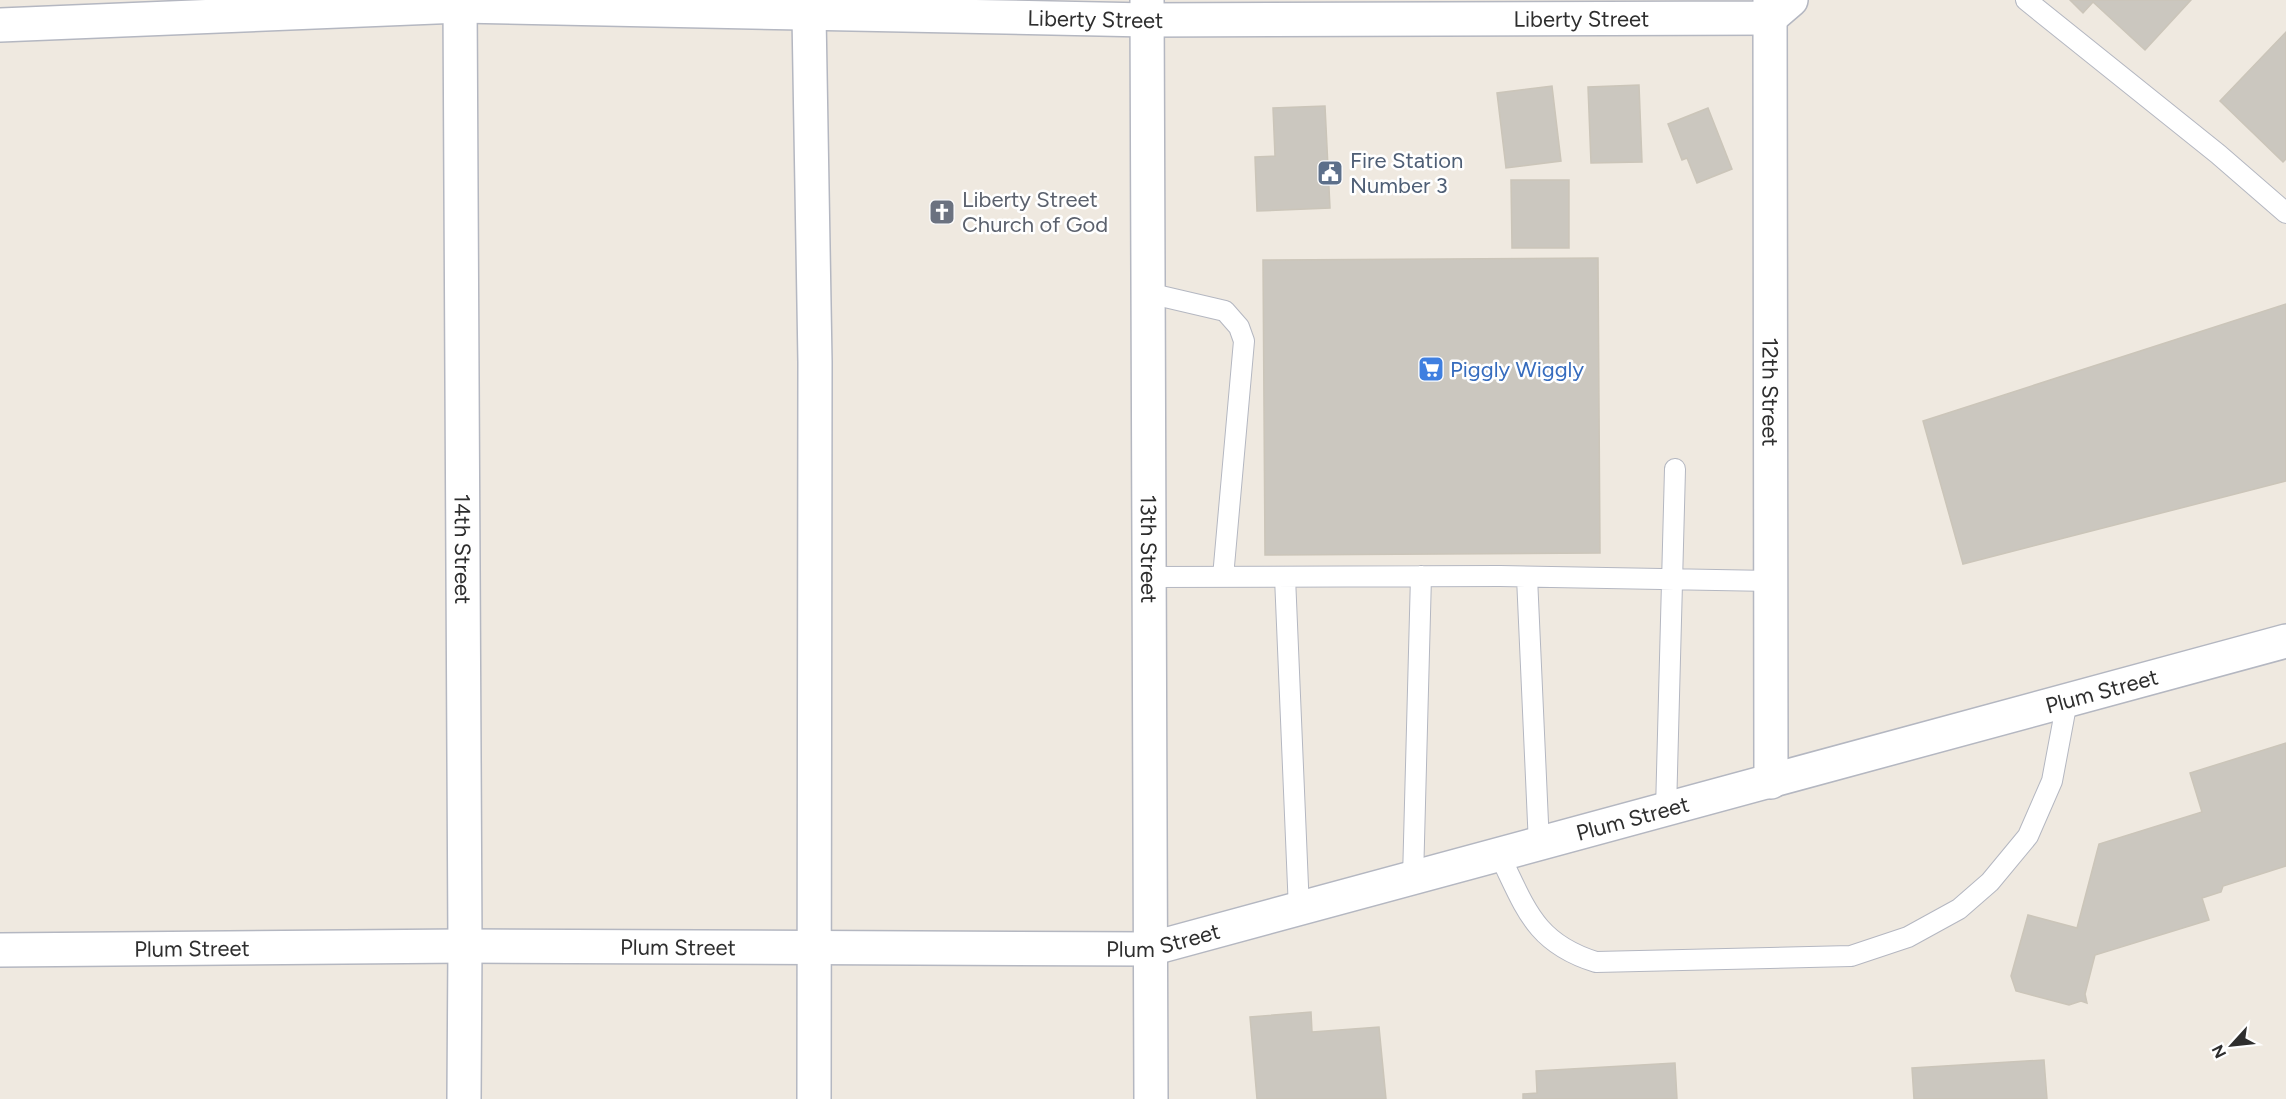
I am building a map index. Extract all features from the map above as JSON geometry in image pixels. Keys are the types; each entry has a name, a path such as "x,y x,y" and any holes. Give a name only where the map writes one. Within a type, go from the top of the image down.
{"street":[{"name":"Liberty Street","path":"0,25 460,3 809,15 1147,10 1467,10 1777,6"},
{"name":"14th Street","path":"460,3 464,1099"},
{"name":"12th Street","path":"1771,782 1777,6"},
{"name":"13th Street","path":"1147,10 1150,1099"},
{"path":"809,15 815,362 812,947 814,1099"},
{"name":"Plum Street","path":"0,950 465,946 1150,949 1500,856 2286,641"}],"lane":[{"path":"2026,0 2218,154 2286,213"},
{"path":"1148,293 1225,311 1239,327 1244,341 1223,577"},
{"path":"1666,810 1675,469"},
{"path":"1149,578 1421,576 1771,581"},
{"path":"1413,879 1421,576"},
{"path":"1285,577 1299,910"},
{"path":"1527,577 1539,845"},
{"path":"1500,856 1530,917 1548,938 1571,954 1596,962 1851,956 1908,937 1959,909 1990,882 2028,836 2052,781 2067,701"}],"building":[{"path":"2070,0 2191,0 2145,50 2093,2 2083,13"},
{"path":"2286,32 2286,159 2283,162 2220,101"},
{"path":"1639,85 1642,162 1591,163 1588,87"},
{"path":"1552,86 1561,161 1506,168 1497,93"},
{"path":"1325,106 1330,208 1257,211 1255,157 1275,156 1273,108"},
{"path":"1708,108 1732,169 1697,183 1687,158 1682,160 1668,124"},
{"path":"1511,180 1569,180 1569,248 1512,248"},
{"name":"Piggly Wiggly","path":"1598,258 1600,553 1265,555 1263,260"},
{"path":"2286,304 2286,481 1963,564 1923,421"},
{"path":"2286,743 2286,866 2223,886 2221,892 2202,898 2209,920 2095,955 2085,994 2087,1003 2081,1001 2069,1005 2016,991 2011,976 2028,915 2077,928 2099,844 2202,812 2190,773"},
{"path":"1311,1012 1312,1032 1379,1027 1386,1099 1257,1099 1250,1017"},
{"path":"2044,1060 2047,1099 1914,1099 1912,1068"},
{"path":"1675,1063 1677,1099 1523,1099 1523,1094 1537,1093 1536,1071"}],"place":[{"name":"Fire Station Number 3","path":"1330,173"},
{"name":"Liberty Street Church of God","path":"942,212"},
{"name":"Piggly Wiggly","path":"1431,369"}]}
